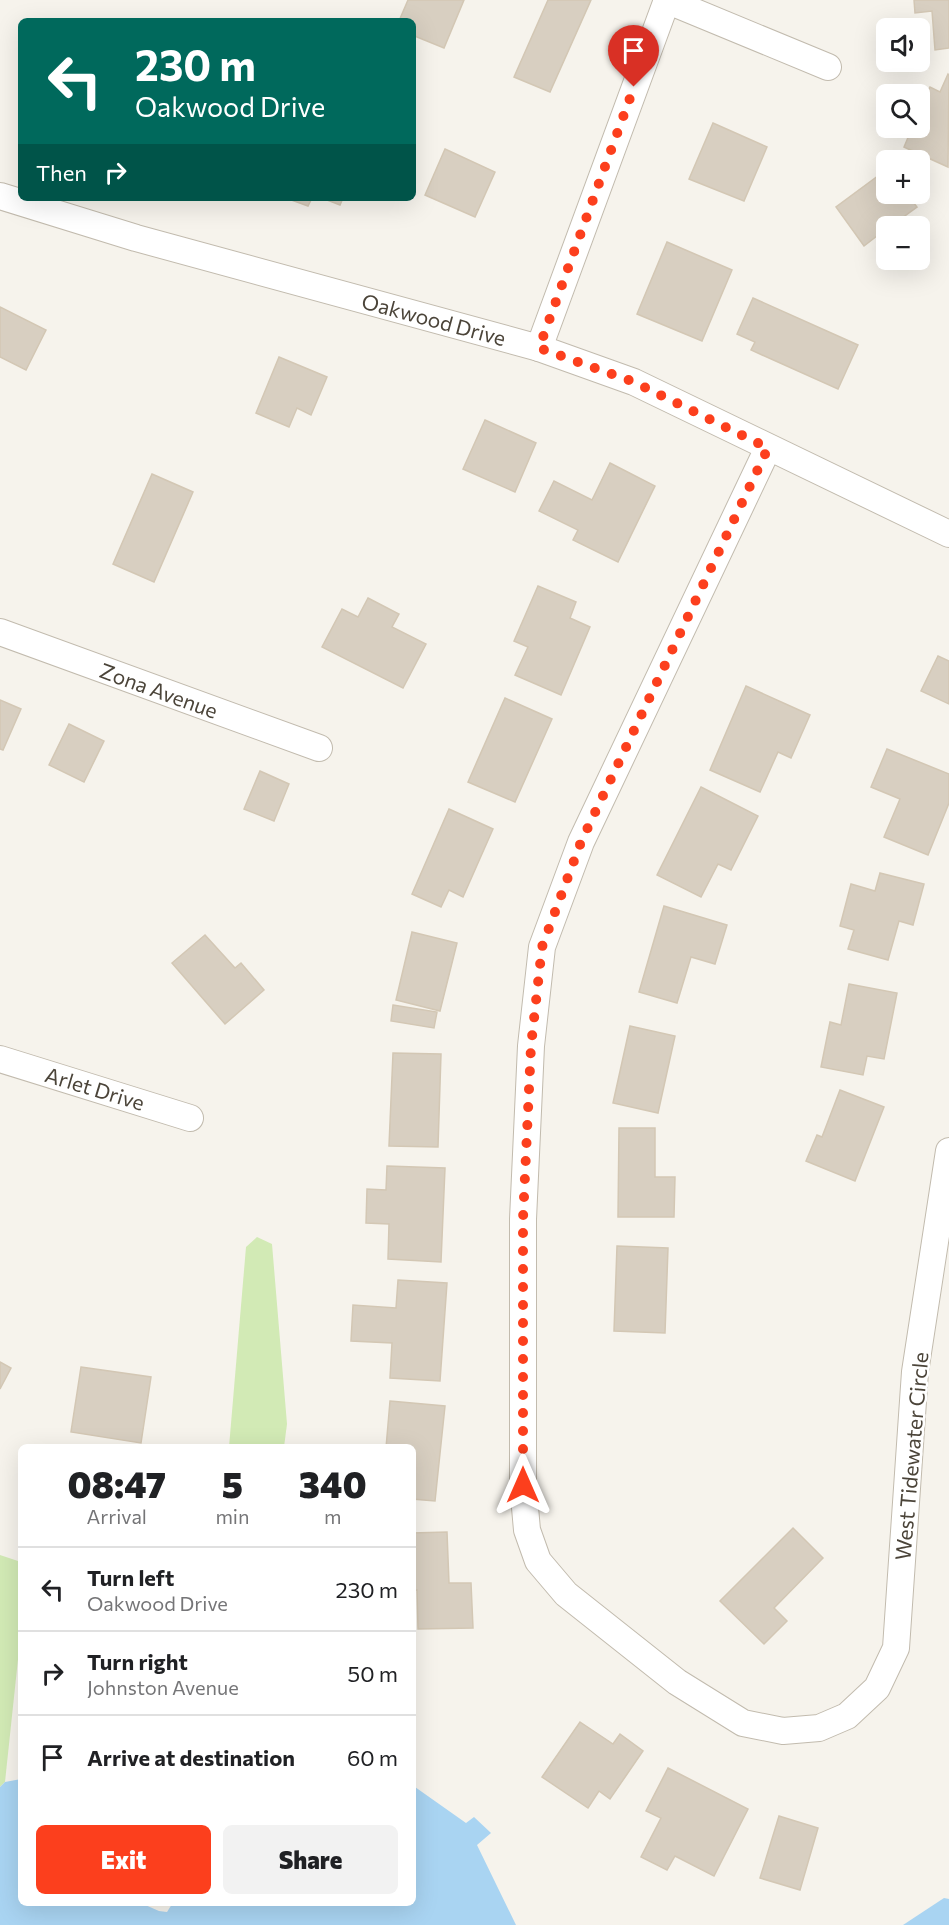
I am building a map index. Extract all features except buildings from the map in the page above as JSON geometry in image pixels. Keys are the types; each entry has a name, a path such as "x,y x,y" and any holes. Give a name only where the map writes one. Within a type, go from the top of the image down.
{"street":[{"path":"539,348 667,0 828,67"},
{"name":"Oakwood Drive","path":"0,196 136,238 539,348 634,382 949,534"},
{"name":"West Tidewater Circle","path":"768,448 581,842 542,947 531,1046 523,1219 523,1485 527,1530 538,1561 566,1594 677,1682 743,1723 783,1731 819,1728 847,1716 877,1688 896,1648 915,1372 949,1151"},
{"name":"Zona Avenue","path":"0,632 319,748"},
{"name":"Arlet Drive","path":"0,1059 190,1118"}],"green space":[{"path":"257,1237 272,1244 287,1424 284,1444 229,1444 246,1247"},
{"path":"0,1555 18,1561 18,1659 5,1782 0,1787"}],"water":[{"path":"18,1780 18,1906 148,1906 167,1912 171,1906 416,1906 416,1788 466,1823 474,1817 491,1833 477,1845 516,1925 0,1925 0,1787 5,1782"},
{"path":"944,1898 949,1899 949,1925 903,1925"}],"route":[{"path":"523,1485 523,1219 531,1046 542,947 581,842 768,448 634,382 539,348 634,87"}]}
